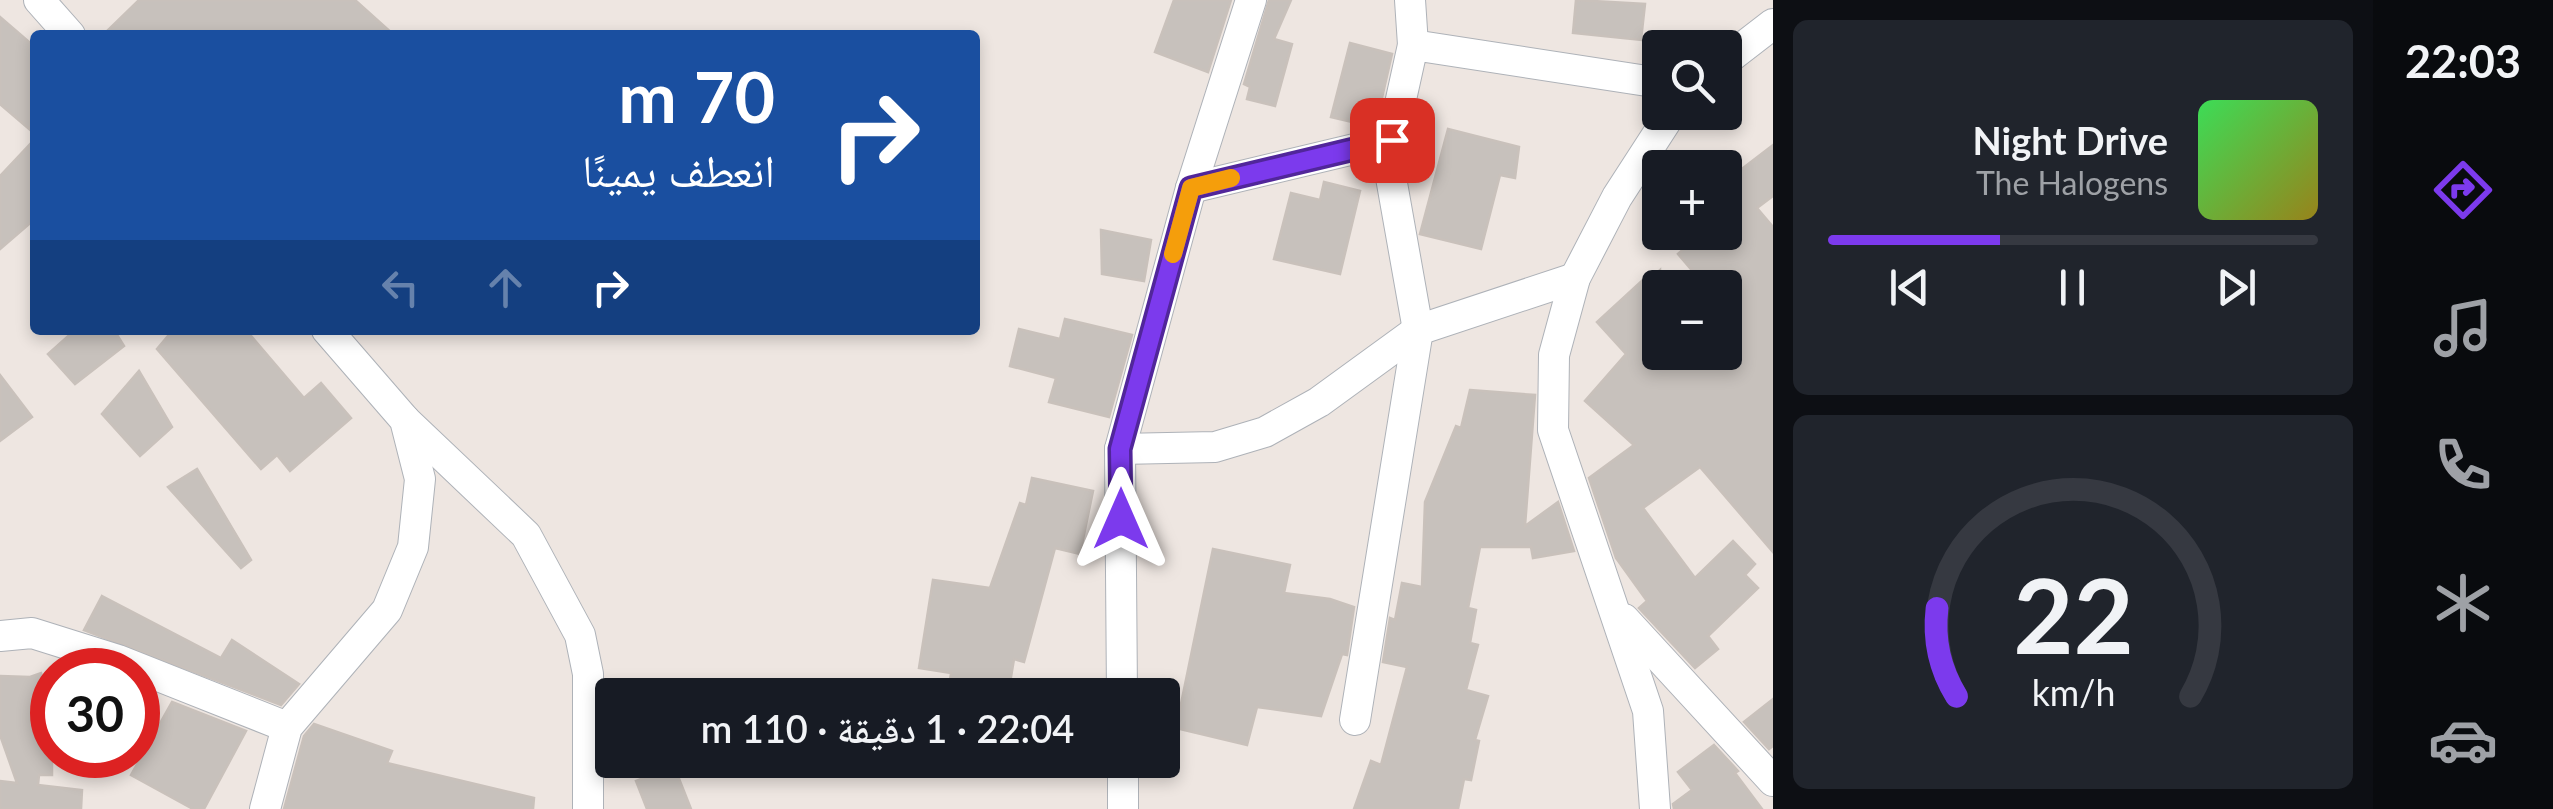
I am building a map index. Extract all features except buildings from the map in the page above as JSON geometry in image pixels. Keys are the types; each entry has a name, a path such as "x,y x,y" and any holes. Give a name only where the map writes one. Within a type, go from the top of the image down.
{"street":[{"path":"40,0 66,30"},
{"path":"1122,678 1120,449 1191,188 1252,0"},
{"path":"1355,720 1418,330 1390,172 1392,140 1413,44 1410,0"},
{"path":"1742,51 1770,34"},
{"path":"1413,44 1642,79"},
{"path":"1655,809 1648,711 1553,430 1554,356 1575,278 1617,197 1660,130"},
{"path":"1191,188 1392,140"},
{"path":"1120,449 1215,448 1265,432 1319,402 1418,330 1575,278"},
{"path":"331,335 405,420 526,534 580,635 588,674 588,809"},
{"path":"265,809 287,727 388,610 413,547 420,479 405,420"},
{"path":"1615,609 1773,781"},
{"path":"0,636 32,633 49,638 118,660 287,727"},
{"path":"1122,778 1123,809"}],"slow traffic":[{"path":"1173,254 1191,188 1231,178"}],"route":[{"path":"1121,519 1120,449 1191,188 1392,140"}]}
